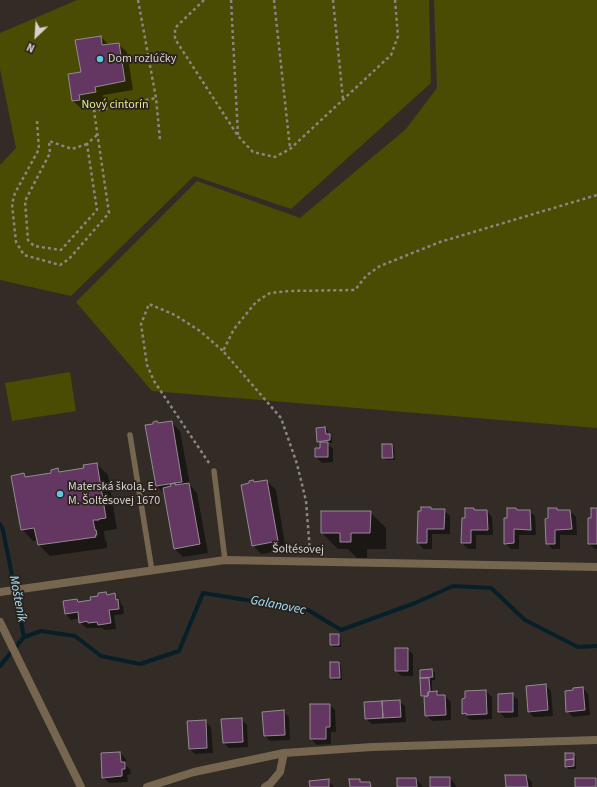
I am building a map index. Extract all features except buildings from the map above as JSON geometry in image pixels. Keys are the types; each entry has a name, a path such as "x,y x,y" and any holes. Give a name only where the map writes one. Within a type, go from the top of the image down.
{"street":[{"name":"Šoltésovej","path":"0,592 225,560 597,567"},
{"path":"0,622 81,787"},
{"path":"147,787 194,772 284,753 372,747 597,740"},
{"path":"265,787 270,784 280,772 284,753"}],"lane":[{"path":"130,435 152,571"},
{"path":"214,471 225,560"}],"path":[{"path":"138,0 156,98 160,140"},
{"path":"204,0 176,28 175,39 238,136 253,152 274,157 290,149 390,55 398,36 395,0"},
{"path":"231,0 238,136"},
{"path":"274,0 290,149"},
{"path":"333,0 344,99"},
{"path":"37,121 39,149 15,193 12,204 16,242 24,255 60,265 69,259 109,213 94,112 156,98"},
{"path":"87,144 97,210 61,250 34,246 28,240 25,201 50,153 48,141 72,149 87,144 98,134"},
{"path":"223,351 234,329 256,302 270,293 289,291 355,290 366,276 380,266 440,242 597,196"},
{"path":"214,471 154,381 147,365 142,324 149,304 175,315 200,331 223,351 280,418 297,464 306,501 311,562"}],"green space":[{"name":"Nový cintorín","path":"77,0 429,0 431,83 291,209 194,176 71,296 0,280 0,165 16,148 0,69 0,33"},
{"path":"434,0 597,0 597,428 152,391 76,302 197,181 300,218 406,129 437,88"},
{"path":"70,372 76,411 12,421 5,383"}],"waterway":[{"name":"Mošteník","path":"0,524 3,530 24,637 0,666"},
{"name":"Galanovec","path":"24,637 41,631 75,636 101,656 140,664 179,651 203,593 308,610 341,630 415,603 453,586 491,588 525,620 578,647 597,646"}],"place":[{"name":"Dom rozlúčky","path":"100,59"},
{"name":"Materská škola, E. M. Šoltésovej 1670","path":"60,494"}]}
